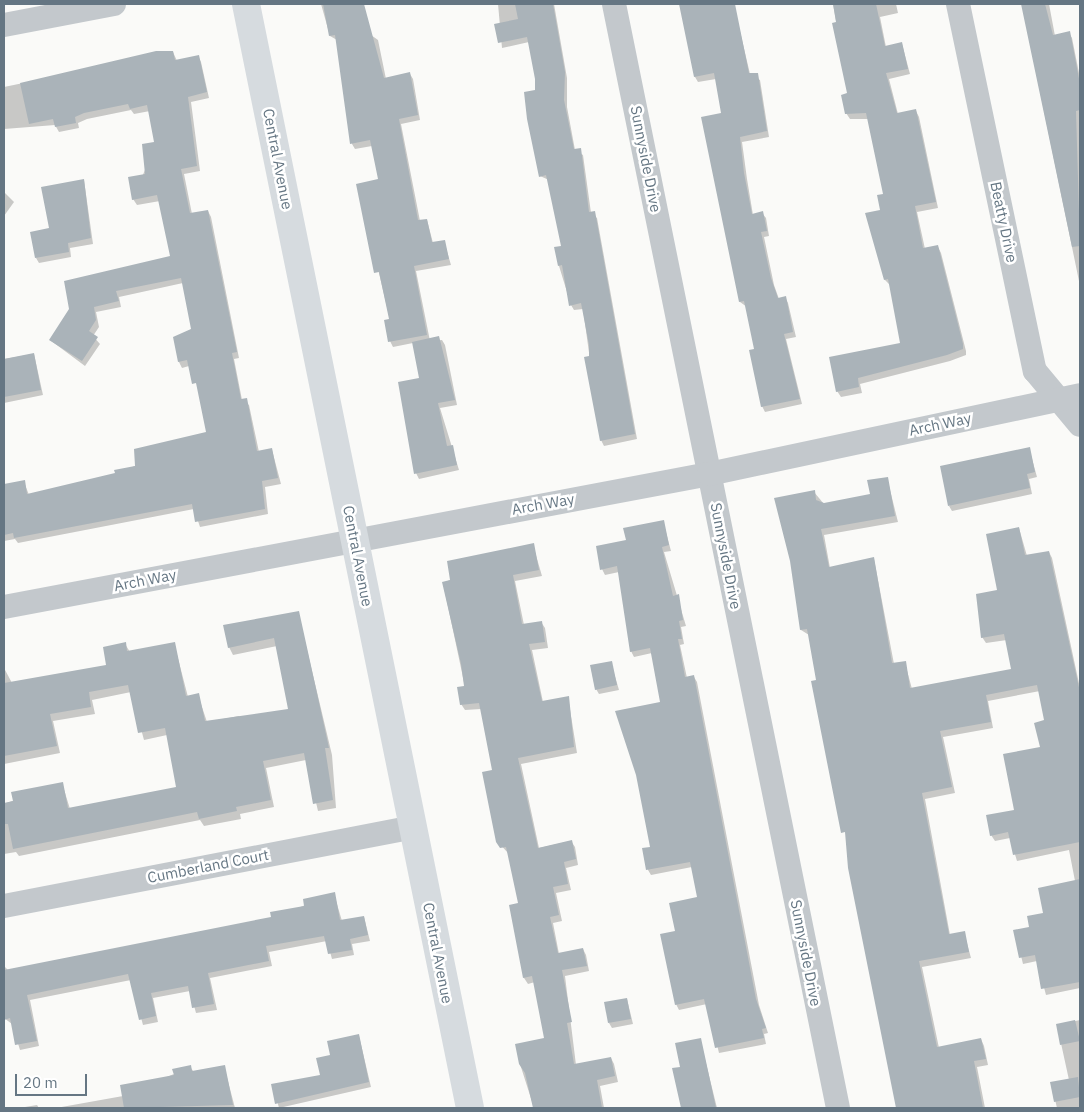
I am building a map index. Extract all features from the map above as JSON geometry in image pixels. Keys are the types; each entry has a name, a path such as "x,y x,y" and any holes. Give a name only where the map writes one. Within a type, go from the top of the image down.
{"main road":[{"name":"Central Avenue","path":"246,4 470,1108"}],"street":[{"path":"4,25 114,4"},
{"name":"Sunnyside Drive","path":"614,4 838,1108"},
{"name":"Beatty Drive","path":"958,4 1035,371 1069,397 1080,425"},
{"name":"Arch Way","path":"4,607 354,539 709,474 1069,397"},
{"name":"Cumberland Court","path":"4,906 413,827"}],"building":[{"path":"323,4 364,4 384,78 410,72 418,115 399,119 418,220 427,219 432,242 445,240 449,259 414,266 427,335 388,342 384,320 389,319 379,272 374,273 356,184 378,179 370,140 350,144 335,35 329,36"},
{"path":"515,4 553,4 565,72 564,100 574,149 581,148 589,212 595,211 635,434 600,441 584,357 589,356 589,345 581,303 569,306 562,265 558,266 554,247 561,246 546,175 539,177 527,119 524,92 535,90 535,79 527,37 498,43 494,24 518,19"},
{"path":"679,4 735,4 749,73 758,73 767,131 740,137 744,173 752,214 763,211 767,231 761,232 771,278 778,298 786,296 793,332 784,334 800,399 761,407 749,350 754,349 744,301 739,302 701,117 721,113 714,73 694,77"},
{"path":"833,4 876,4 885,46 902,42 908,69 886,73 897,113 916,109 936,202 915,206 923,248 938,245 963,344 963,349 947,355 858,378 859,387 836,392 829,357 900,343 888,279 884,280 865,213 880,210 877,195 883,194 866,113 845,114 841,95 847,93 832,23 836,22"},
{"path":"1021,4 1045,4 1053,35 1070,31 1080,84 1080,110 1076,111 1080,246 1072,247"},
{"path":"156,51 173,51 175,60 199,55 207,92 188,97 197,166 181,169 190,213 208,210 237,352 232,353 241,399 247,398 257,451 272,448 278,478 262,481 265,509 195,522 192,504 14,538 13,533 4,535 4,484 25,480 27,494 115,473 114,470 135,466 134,449 206,432 196,383 192,384 187,360 178,362 173,337 191,329 181,278 116,291 119,301 94,307 96,320 89,331 98,337 82,361 49,340 69,309 64,281 170,256 157,195 132,200 128,177 145,174 142,144 154,142 147,105 130,109 128,104 84,113 75,117 76,123 55,127 53,119 29,124 20,83"},
{"path":"84,179 91,238 68,243 69,252 35,258 30,232 49,228 41,187"},
{"path":"439,336 455,400 438,403 447,446 453,445 457,465 414,474 398,382 419,378 412,342"},
{"path":"34,353 41,390 4,397 4,359"},
{"path":"1030,447 1035,472 1027,474 1030,488 948,506 940,466"},
{"path":"888,477 895,516 821,529 829,567 874,557 892,663 906,661 910,688 1011,669 1004,634 981,638 976,594 997,590 986,534 1019,527 1025,555 1049,551 1080,692 1080,842 1013,855 1008,832 990,836 986,815 1014,810 1003,754 1040,747 1034,723 1044,720 1037,685 986,695 991,722 940,731 952,787 922,793 949,934 965,931 969,952 919,961 937,1047 981,1038 986,1059 974,1061 983,1108 896,1108 848,868 845,832 841,833 811,681 816,680 807,629 800,630 790,561 774,498 815,490 816,500 824,503 870,494 867,480"},
{"path":"664,520 669,545 662,547 673,596 679,594 683,620 679,621 682,639 678,639 685,677 694,675 756,999 766,1028 762,1029 764,1038 715,1048 704,999 675,1005 660,934 675,931 669,903 697,897 690,862 646,870 642,848 650,847 636,775 615,711 660,702 650,648 630,652 617,566 600,570 596,546 626,540 623,528"},
{"path":"534,543 539,570 513,575 522,624 542,621 545,642 529,644 542,701 569,696 574,747 518,758 538,848 572,840 576,859 564,862 568,884 553,887 559,915 550,917 558,953 583,948 587,966 562,970 572,1022 567,1023 574,1064 611,1057 615,1076 597,1080 602,1108 533,1108 525,1073 519,1064 515,1044 544,1038 532,976 523,978 509,905 518,903 506,847 500,848 496,842 482,772 492,770 479,703 460,705 457,687 464,686 461,664 442,582 450,580 447,561"},
{"path":"299,611 329,748 325,748 333,800 313,804 304,753 263,761 271,800 236,807 237,811 199,819 197,812 13,849 8,824 4,824 4,803 13,801 11,792 63,782 68,808 176,787 165,728 138,733 128,685 89,692 91,707 50,714 57,746 4,756 4,683 106,665 103,647 126,642 127,651 175,642 186,696 199,693 205,721 288,709 274,638 228,648 223,625"},
{"path":"612,661 617,685 595,690 590,665"},
{"path":"1080,879 1080,982 1041,989 1035,955 1019,958 1013,930 1029,927 1027,916 1043,913 1038,888"},
{"path":"335,892 340,920 364,916 368,935 350,939 352,950 328,954 324,936 266,946 269,961 208,973 214,1004 192,1008 188,986 151,993 156,1016 139,1020 128,974 27,995 37,1041 15,1045 10,1018 4,1020 4,970 271,917 270,912 304,906 303,899"},
{"path":"627,998 631,1019 608,1023 604,1002"},
{"path":"1075,1020 1080,1041 1060,1045 1056,1024"},
{"path":"359,1034 369,1082 275,1104 271,1084 320,1075 316,1058 330,1055 327,1041"},
{"path":"701,1038 716,1108 681,1108 672,1068 680,1067 675,1043"},
{"path":"191,1065 192,1071 225,1065 233,1105 124,1108 120,1085 174,1075 172,1069"},
{"path":"1078,1077 1080,1097 1054,1102 1050,1082"}]}
